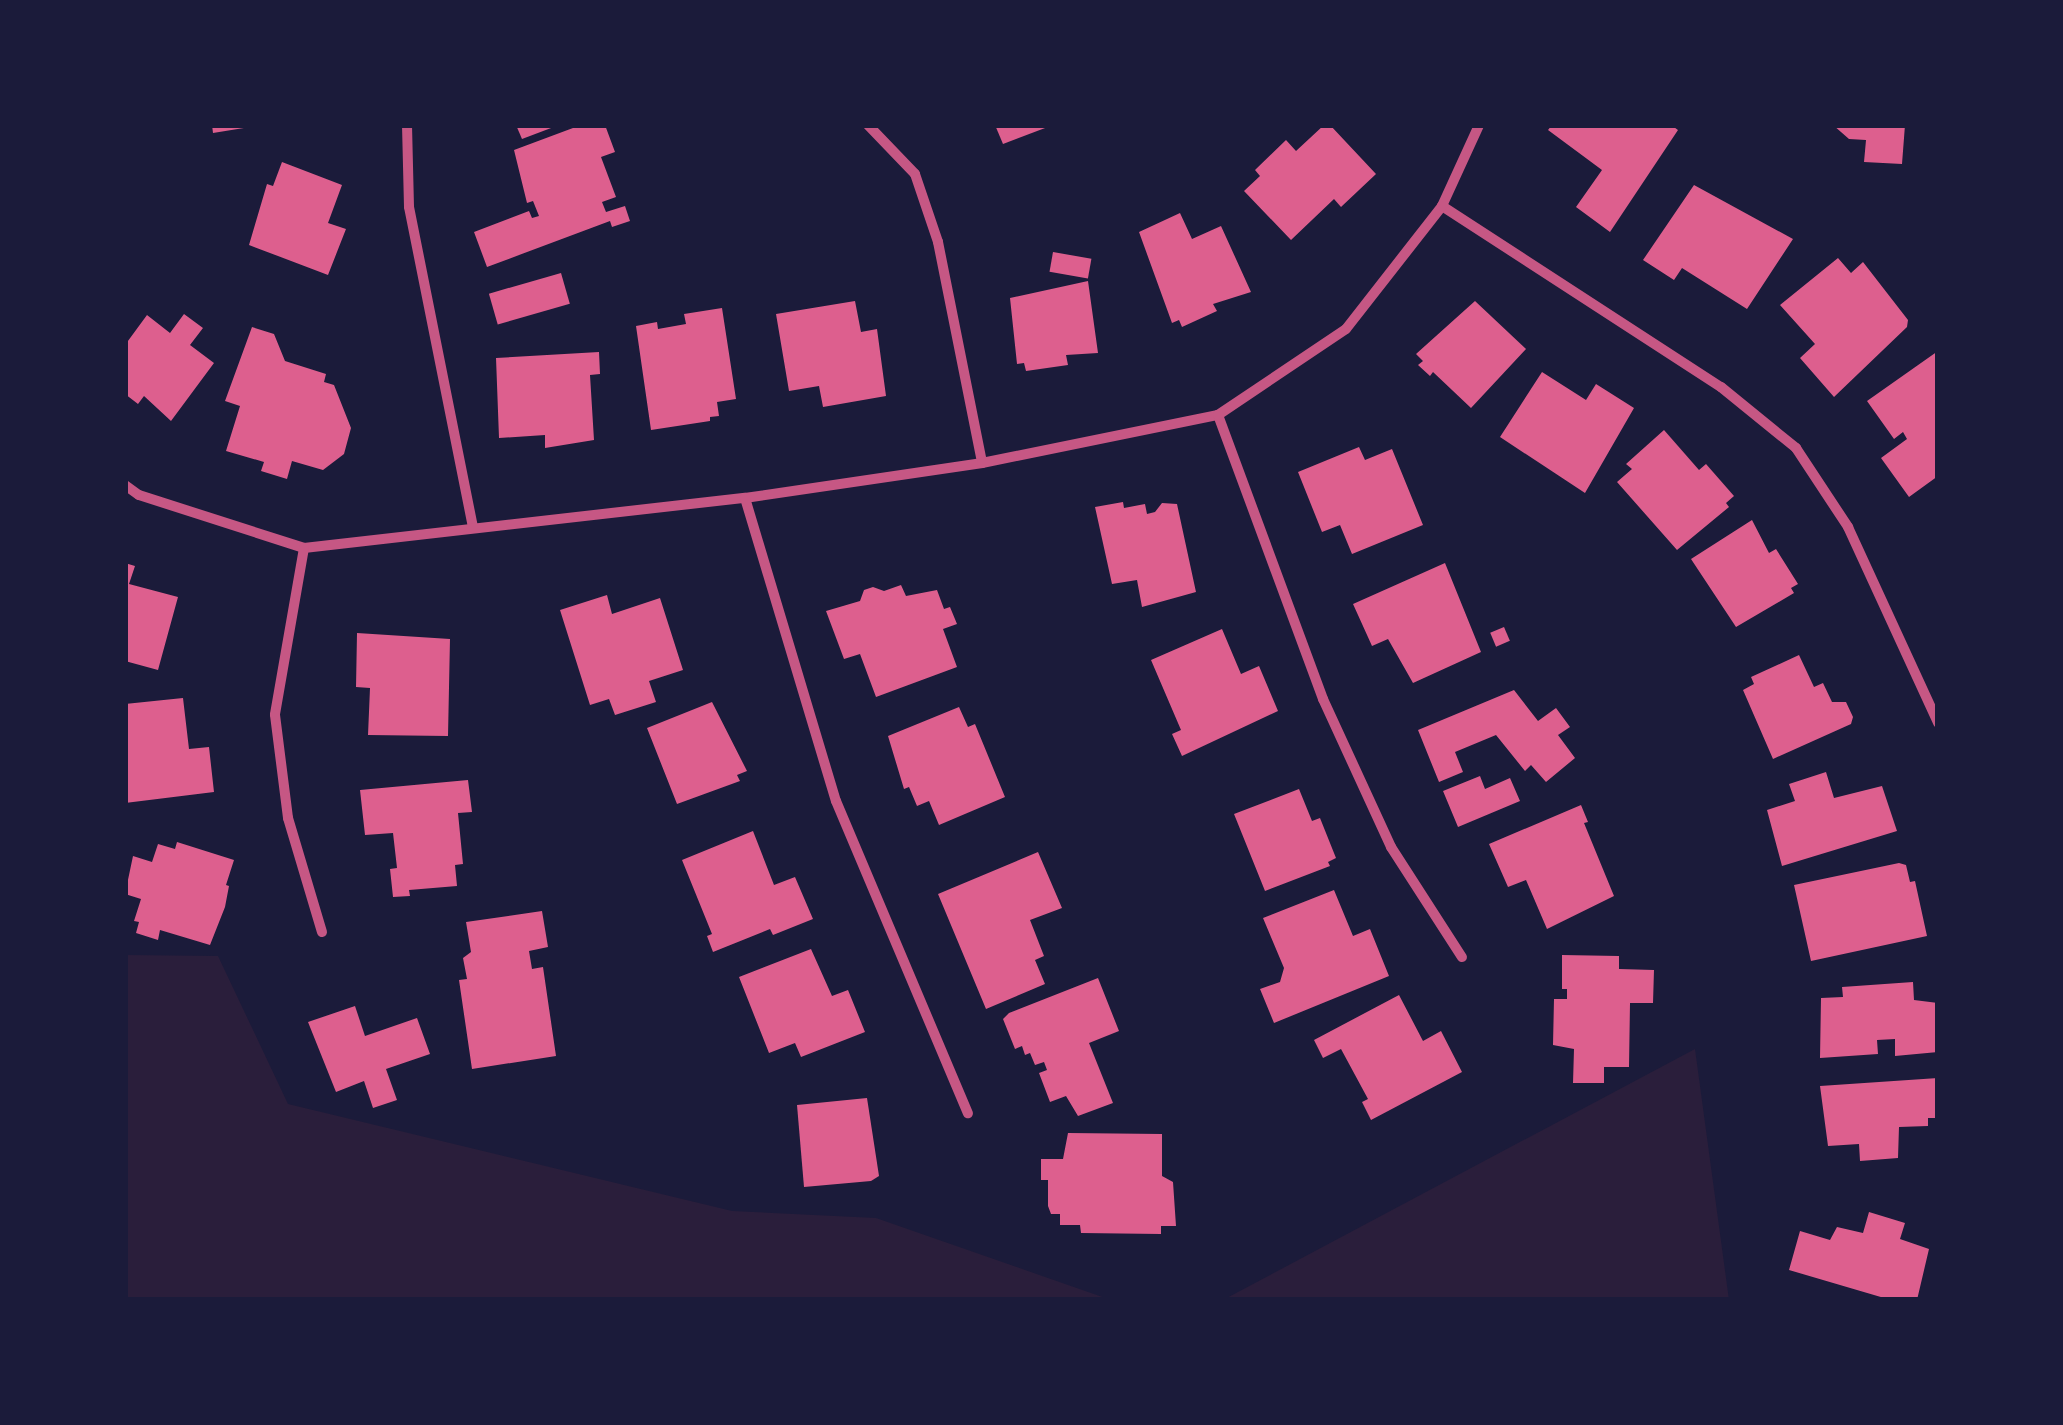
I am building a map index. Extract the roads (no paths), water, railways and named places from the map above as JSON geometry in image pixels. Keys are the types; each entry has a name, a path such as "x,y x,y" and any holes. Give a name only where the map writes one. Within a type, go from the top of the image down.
{"street":[{"path":"407,125 409,207 473,528"},
{"path":"868,125 916,174 938,242 982,463"},
{"path":"125,485 139,495 304,548 745,498 982,463 1218,416 1346,329 1442,206 1479,125"},
{"path":"1442,206 1722,387 1796,448 1848,527 1938,723"},
{"path":"1218,416 1323,698 1391,847 1462,957"},
{"path":"745,498 836,801 968,1113"},
{"path":"304,548 275,714 288,818 322,932"}]}
